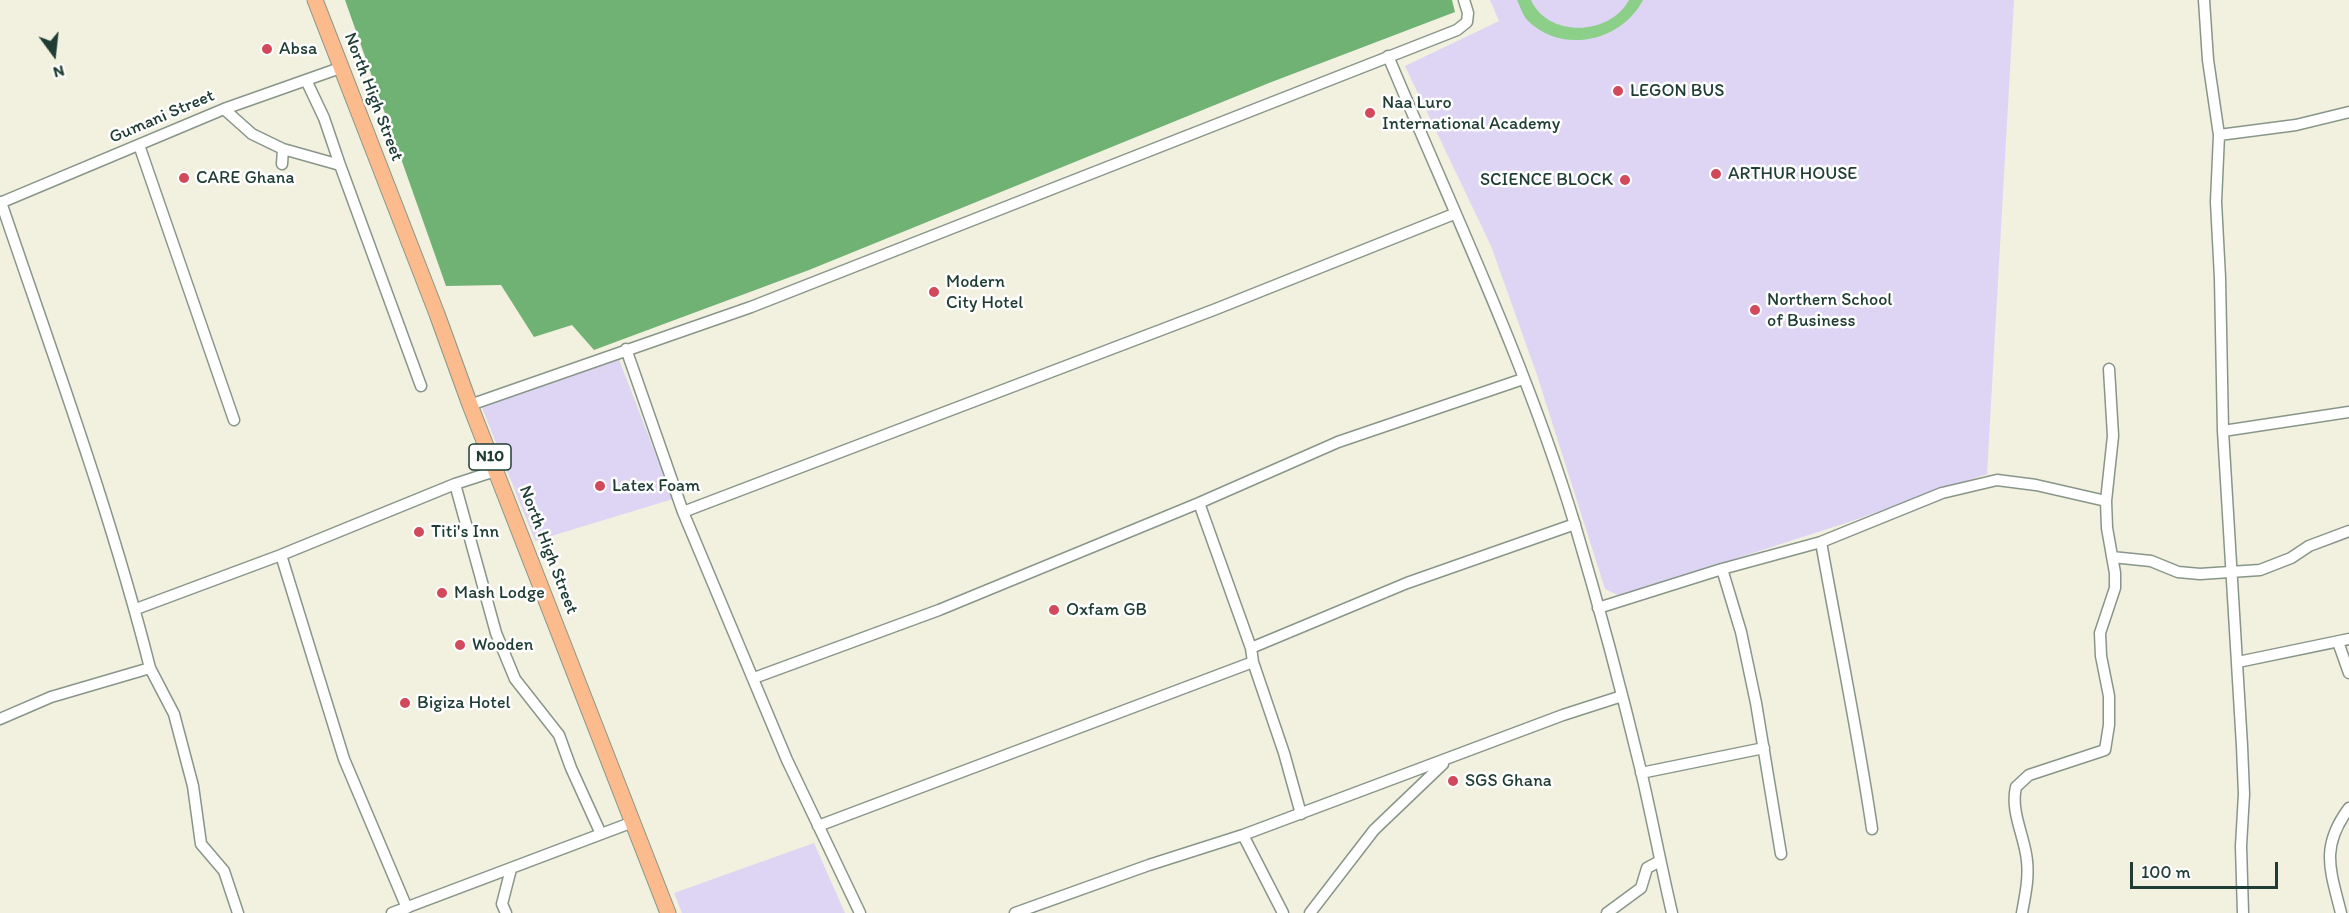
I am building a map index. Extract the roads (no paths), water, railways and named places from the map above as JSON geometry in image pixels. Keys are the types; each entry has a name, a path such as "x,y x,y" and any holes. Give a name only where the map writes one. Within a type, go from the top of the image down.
{"highway":[{"name":"North High Street","path":"315,0 495,471 668,913"}],"street":[{"path":"470,405 751,307 1457,30 1467,22 1468,13 1464,0"},
{"path":"2204,0 2208,60 2218,135 2216,202 2223,431 2233,571 2244,795 2241,846 2243,913"},
{"path":"1388,56 1454,214 1485,278 1540,421 1575,524 1622,696 1672,913"},
{"name":"Gumani Street","path":"0,203 224,109 340,68"},
{"path":"306,80 324,118 421,386"},
{"path":"224,109 252,134 283,149 340,165"},
{"path":"2218,135 2296,125 2349,112"},
{"path":"139,145 234,420"},
{"path":"282,164 283,149"},
{"path":"0,203 88,459 136,609 150,668 174,714 194,786 201,844 224,871 238,913"},
{"path":"683,512 1216,309 1454,214"},
{"path":"626,349 683,512 787,760 860,913"},
{"path":"2022,913 2028,879 2027,859 2015,809 2016,787 2030,775 2105,750 2108,739 2109,696 2100,633 2115,588 2106,501 2113,436 2109,369"},
{"path":"754,678 939,610 1199,503 1338,442 1523,379"},
{"path":"2223,431 2349,412"},
{"path":"136,609 281,555 455,484 495,471"},
{"path":"1598,608 1722,569 1821,542 1942,493 1997,480 2036,485 2106,501"},
{"path":"455,484 496,633 516,679 559,735 571,768 601,834"},
{"path":"1199,503 1251,648 1253,662 1284,753 1301,814"},
{"path":"1251,648 1407,583 1575,524"},
{"path":"2112,556 2151,561 2178,572 2200,574 2259,570 2291,558 2309,546 2349,531"},
{"path":"1821,542 1860,745 1872,830"},
{"path":"281,555 344,759 407,908"},
{"path":"1722,569 1741,632 1764,748 1781,854"},
{"path":"2238,662 2343,641 2349,673"},
{"path":"818,826 1253,662"},
{"path":"0,719 51,698 150,668"},
{"path":"1015,913 1149,865 1244,835 1563,715 1622,696"},
{"path":"1641,773 1764,748"},
{"path":"1310,913 1374,830 1448,760"},
{"path":"2341,913 2332,876 2331,843 2336,826 2349,808"},
{"path":"392,913 633,822"},
{"path":"1244,835 1282,913"},
{"path":"1606,913 1641,888 1647,868 1660,861"},
{"path":"506,913 502,904 511,869"}],"place":[{"name":"Absa","path":"267,49"},
{"name":"LEGON BUS","path":"1618,91"},
{"name":"Naa Luro International Academy","path":"1370,113"},
{"name":"ARTHUR HOUSE","path":"1716,174"},
{"name":"CARE Ghana","path":"184,178"},
{"name":"SCIENCE BLOCK","path":"1625,180"},
{"name":"Modern City Hotel","path":"934,292"},
{"name":"Northern School of Business","path":"1755,310"},
{"name":"Latex Foam","path":"600,486"},
{"name":"Titi's Inn","path":"419,532"},
{"name":"Mash Lodge","path":"442,593"},
{"name":"Oxfam GB","path":"1054,610"},
{"name":"Wooden","path":"460,645"},
{"name":"Bigiza Hotel","path":"405,703"},
{"name":"SGS Ghana","path":"1453,781"}]}
